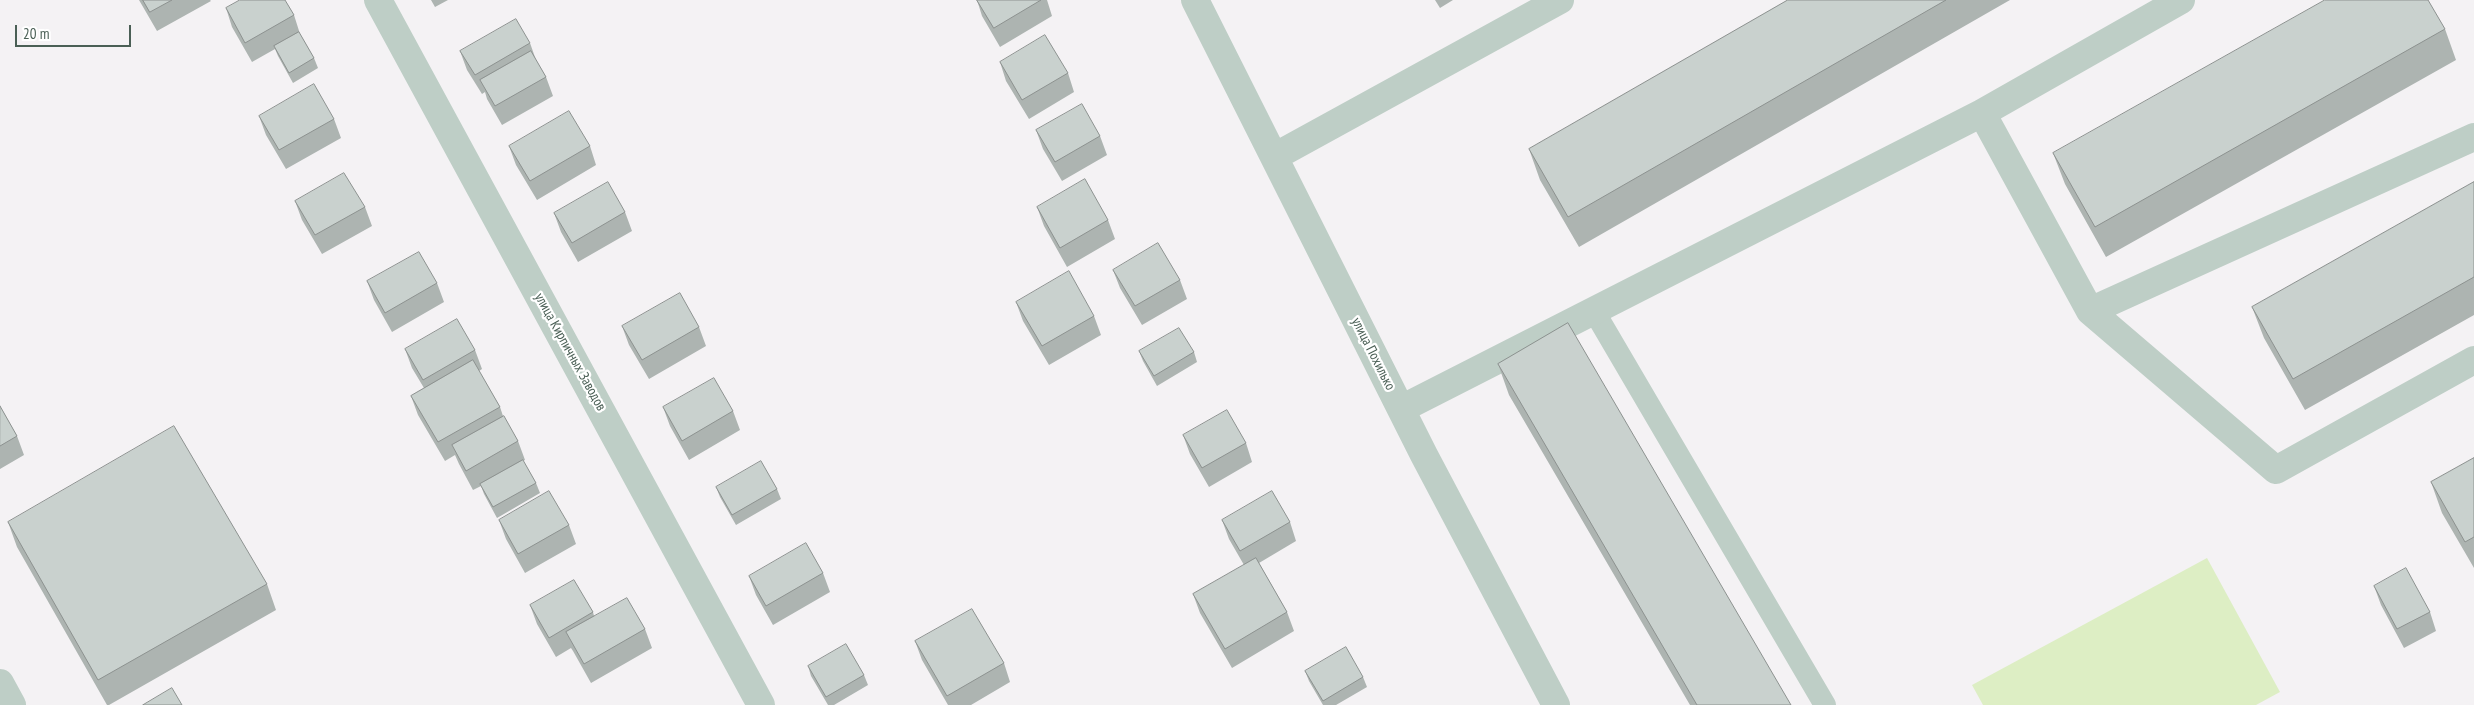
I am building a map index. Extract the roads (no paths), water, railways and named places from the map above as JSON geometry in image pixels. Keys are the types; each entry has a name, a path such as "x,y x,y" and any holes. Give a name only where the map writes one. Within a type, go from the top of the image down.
{"street":[{"name":"улица Кирпичных Заводов","path":"378,0 761,705"},
{"name":"улица Похилько","path":"1195,0 1401,409 1556,705"},
{"path":"1274,157 1560,0"},
{"path":"1401,409 1982,113 2181,0"},
{"path":"1982,113 2090,311 2276,470 2474,360"},
{"path":"2090,311 2474,138"},
{"path":"0,683 12,705"}],"lane":[{"path":"1594,311 1825,705"}]}
